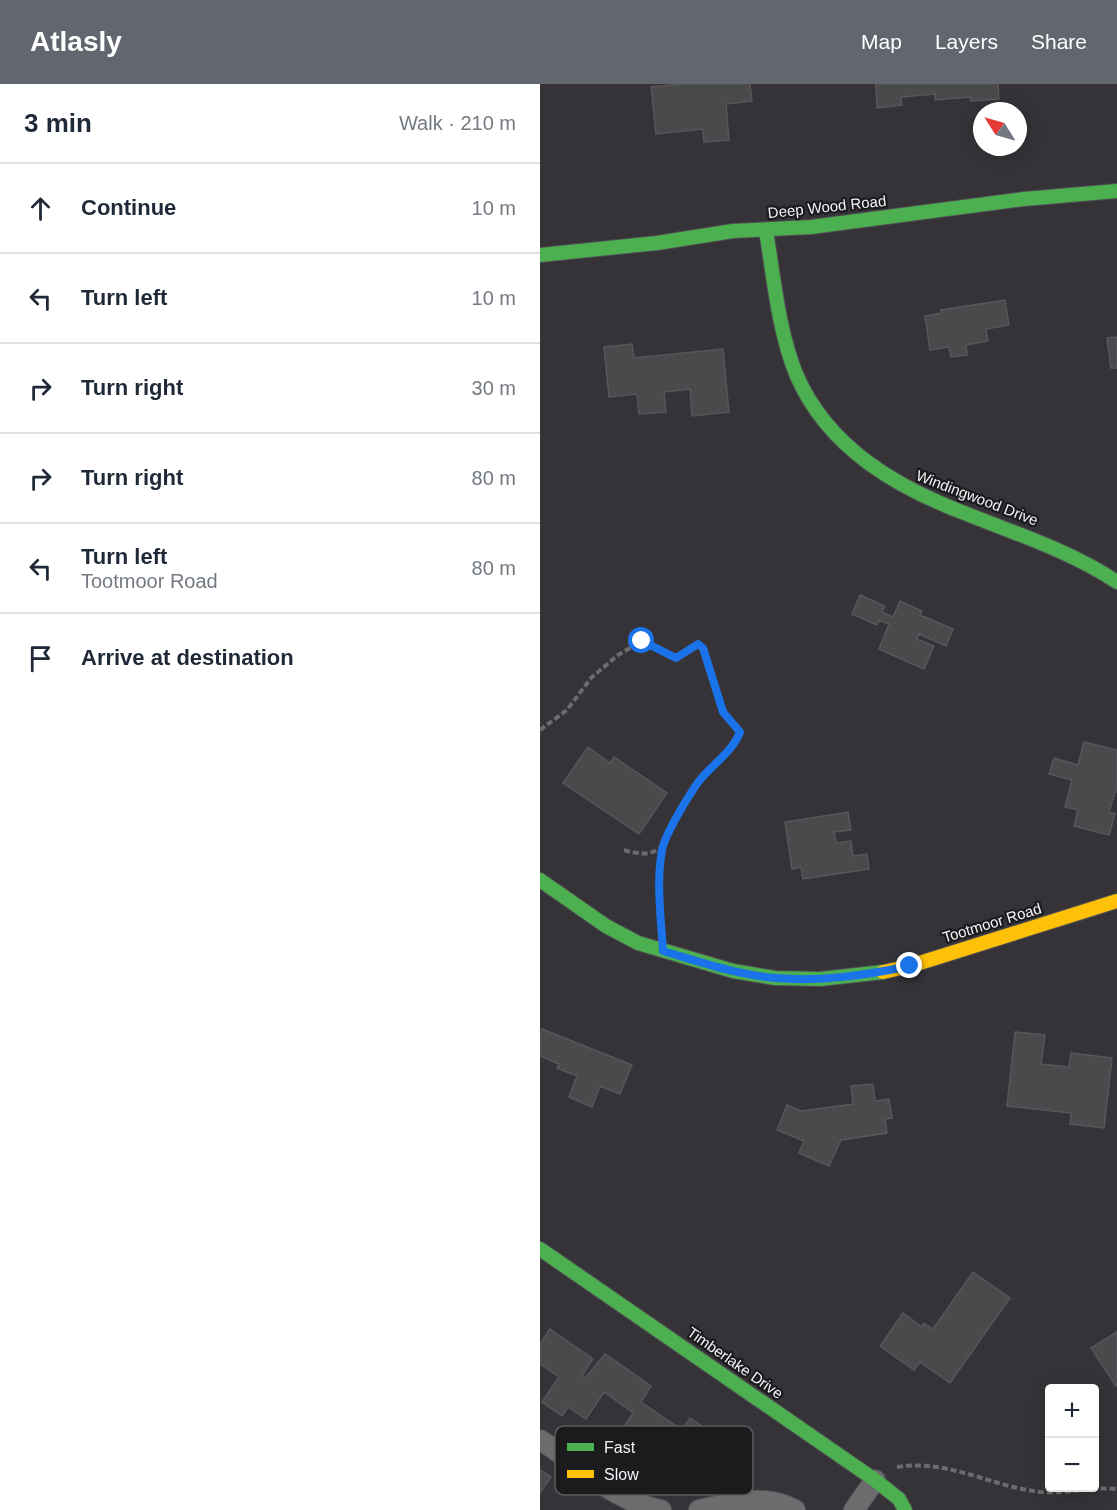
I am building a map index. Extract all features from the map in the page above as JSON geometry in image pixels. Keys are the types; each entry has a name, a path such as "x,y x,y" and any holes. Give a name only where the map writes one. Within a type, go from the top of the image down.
{"street":[{"name":"Deep Wood Road","path":"540,255 657,243 733,231 766,231 823,226 1024,199 1117,191"},
{"name":"Windingwood Drive","path":"766,231 781,318 796,375 814,408 849,449 906,489 940,505 1041,540 1082,559 1117,582"},
{"name":"Tootmoor Road","path":"540,880 606,926 638,943 733,971 775,978 840,977 910,966 1117,901"},
{"name":"Timberlake Drive","path":"540,1249 875,1480 898,1499 904,1510"},
{"path":"540,1440 555,1453"},
{"path":"854,1510 875,1480"},
{"path":"699,1510 751,1500 772,1501 795,1510"},
{"path":"609,1502 632,1503 661,1510"}],"path":[{"path":"540,730 567,710 591,678 618,655 642,641 676,658 698,644 703,648 723,712 740,732 736,741 708,770 687,798 662,848 660,885 663,951"},
{"path":"624,850 650,854 662,848"},
{"path":"875,1480 881,1470 916,1464 941,1467 1036,1492 1117,1489"}],"building":[{"path":"681,84 750,84 752,101 726,104 729,140 704,142 703,129 656,134 651,87"},
{"path":"876,84 998,84 999,99 971,101 970,97 935,100 935,94 901,97 902,105 877,108"},
{"path":"1005,300 1009,325 986,329 988,341 966,345 967,355 951,357 949,347 930,350 925,316 941,313 941,310"},
{"path":"1117,337 1117,368 1111,368 1107,338"},
{"path":"632,344 634,358 723,349 729,412 692,416 690,389 664,392 666,412 639,414 637,394 609,397 604,347"},
{"path":"860,595 885,606 882,612 893,617 900,601 922,611 920,615 953,629 946,646 919,634 916,639 934,646 924,669 879,649 889,624 879,620 877,625 852,614"},
{"path":"1084,742 1117,750 1117,792 1115,792 1109,812 1115,814 1109,835 1074,826 1078,810 1065,807 1072,780 1049,774 1054,758 1078,765"},
{"path":"588,747 610,763 614,757 667,793 639,834 563,783"},
{"path":"848,812 851,830 834,832 836,843 851,841 853,856 867,854 869,869 803,879 801,867 792,869 785,822"},
{"path":"542,1029 632,1065 620,1094 600,1086 592,1107 569,1097 577,1076 557,1068 559,1064 540,1056"},
{"path":"1015,1032 1045,1035 1041,1064 1069,1067 1071,1053 1112,1058 1104,1128 1070,1124 1071,1113 1007,1106"},
{"path":"873,1084 875,1101 889,1099 892,1118 885,1119 887,1133 841,1140 829,1166 799,1153 804,1141 777,1130 787,1105 801,1111 853,1104 851,1086"},
{"path":"973,1272 1010,1298 950,1383 920,1362 914,1370 880,1346 903,1313 922,1327 924,1323 933,1329"},
{"path":"550,1329 593,1359 582,1376 585,1378 605,1354 651,1386 641,1402 676,1426 624,1426 633,1413 604,1392 586,1419 568,1407 562,1416 542,1402 559,1377 540,1364 540,1344"},
{"path":"1117,1332 1117,1385 1116,1386 1091,1348"},
{"path":"690,1418 702,1426 685,1426"},
{"path":"540,1470 551,1477 540,1493"}],"traffic: fast":[{"path":"540,255 657,243 733,231 811,227 1024,199 1117,191"},
{"path":"766,231 781,321 796,374 810,401 847,445 869,463 918,493 1065,553 1117,582"},
{"path":"540,880 606,926 638,943 733,971 775,978 820,979 883,972"},
{"path":"540,1249 875,1480 899,1499 905,1510"}],"traffic: slow":[{"path":"883,972 910,966 1117,901"}],"route":[{"path":"642,641 676,658 698,644 703,648 723,712 740,732 736,741 708,770 687,798 662,848 660,885 663,951 733,971 775,978 820,979 876,973 910,966"}]}
